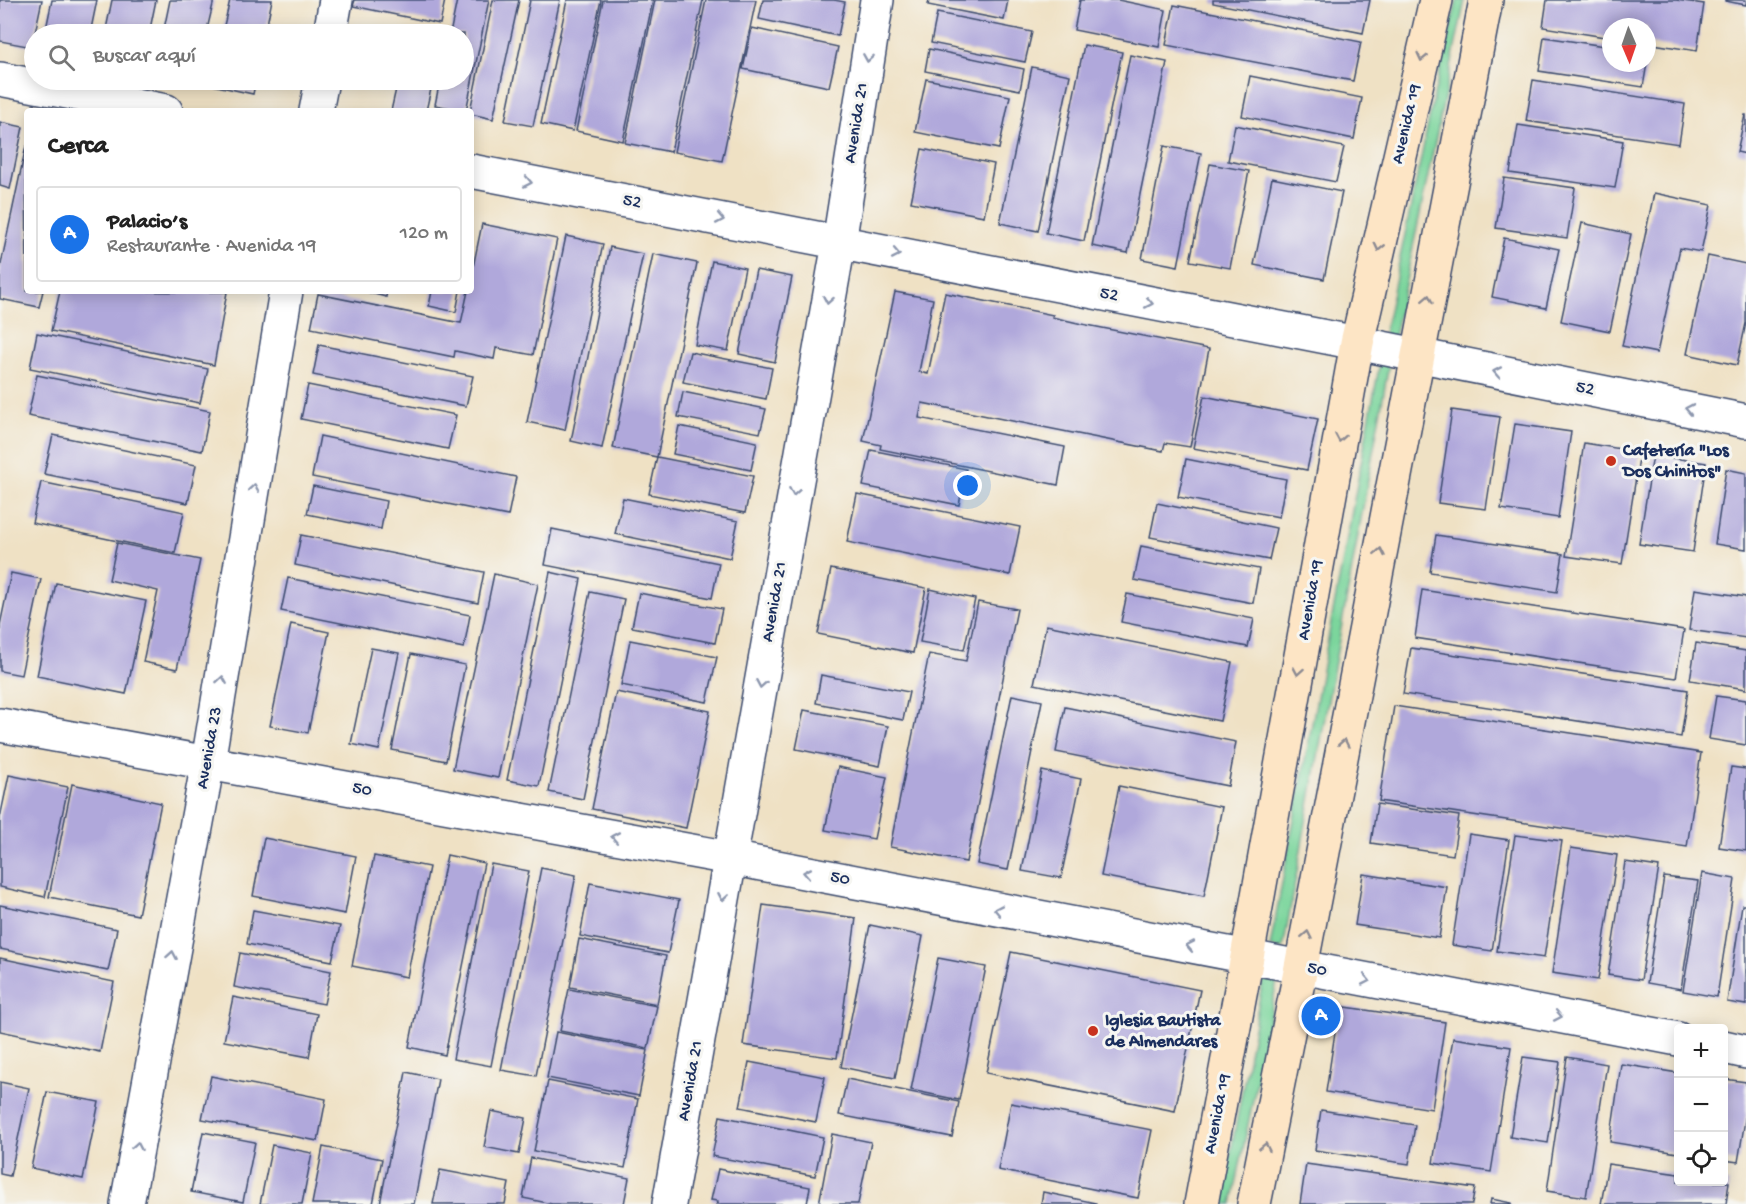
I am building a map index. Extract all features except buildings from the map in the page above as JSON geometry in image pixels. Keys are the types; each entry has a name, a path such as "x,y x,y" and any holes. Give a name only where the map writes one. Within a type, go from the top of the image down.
{"main road":[{"name":"Avenida 19","path":"1201,1204 1357,343 1437,0"},
{"path":"1254,1204 1486,0"}],"street":[{"path":"332,24 336,0"},
{"name":"Avenida 21","path":"669,1204 839,243 877,0"},
{"path":"0,78 24,83"},
{"path":"60,90 151,108"},
{"path":"317,108 320,90"},
{"name":"52","path":"474,172 1746,421"},
{"name":"Avenida 23","path":"127,1204 208,762 286,294"},
{"name":"50","path":"0,725 730,858 1674,1038"},
{"path":"1728,1048 1746,1052"}],"green space":[{"path":"1457,0 1465,0 1394,337 1384,334 1435,91"},
{"path":"1380,362 1389,364 1283,949 1270,947"},
{"path":"1264,974 1278,976 1232,1204 1221,1204"}],"place":[{"name":"Cafetería \"Los Dos Chinitos\"","path":"1611,461"},
{"name":"Palacio’s","path":"1321,1016"},
{"name":"Iglesia Bautista de Almendares","path":"1093,1031"}]}
